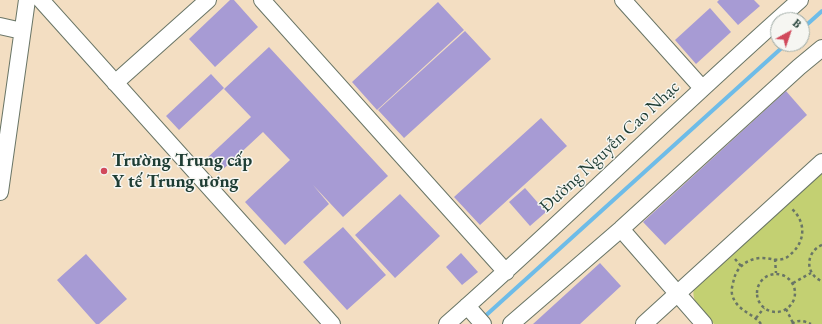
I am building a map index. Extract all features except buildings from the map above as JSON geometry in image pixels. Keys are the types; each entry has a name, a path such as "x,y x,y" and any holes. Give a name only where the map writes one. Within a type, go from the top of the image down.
{"street":[{"path":"0,192 2,161 27,0"},
{"path":"41,0 332,324"},
{"path":"115,83 208,0"},
{"path":"262,0 506,272"},
{"path":"623,0 702,88"},
{"name":"Đường Nguyễn Cao Nhạc","path":"447,324 475,315 506,272 702,88 800,0"},
{"path":"0,26 22,31"},
{"path":"512,324 621,230 799,67 822,48"},
{"path":"644,324 822,162"},
{"path":"621,230 704,324"}],"path":[{"path":"761,324 756,318 740,309 736,304 732,293 735,274 742,265 748,261 762,258 775,260 784,259 800,244 802,239 802,225 797,214 791,207"},
{"path":"822,245 814,250 810,255 809,261 811,272 815,277 822,281"},
{"path":"775,260 776,273"},
{"path":"793,283 811,272"},
{"path":"776,273 784,275 793,283 795,295 794,301 786,309 779,312 773,312 764,308 756,296 758,285 766,276 776,273"},
{"path":"756,318 764,308"},
{"path":"786,309 792,323 802,321 811,324"}],"green space":[{"path":"822,173 822,324 714,324 696,303 693,294 694,289 734,250"}],"waterway":[{"path":"810,22 822,11"},
{"path":"483,318 777,52"}],"place":[{"name":"Trường Trung cấp Y tế Trung ương","path":"104,171"}]}
